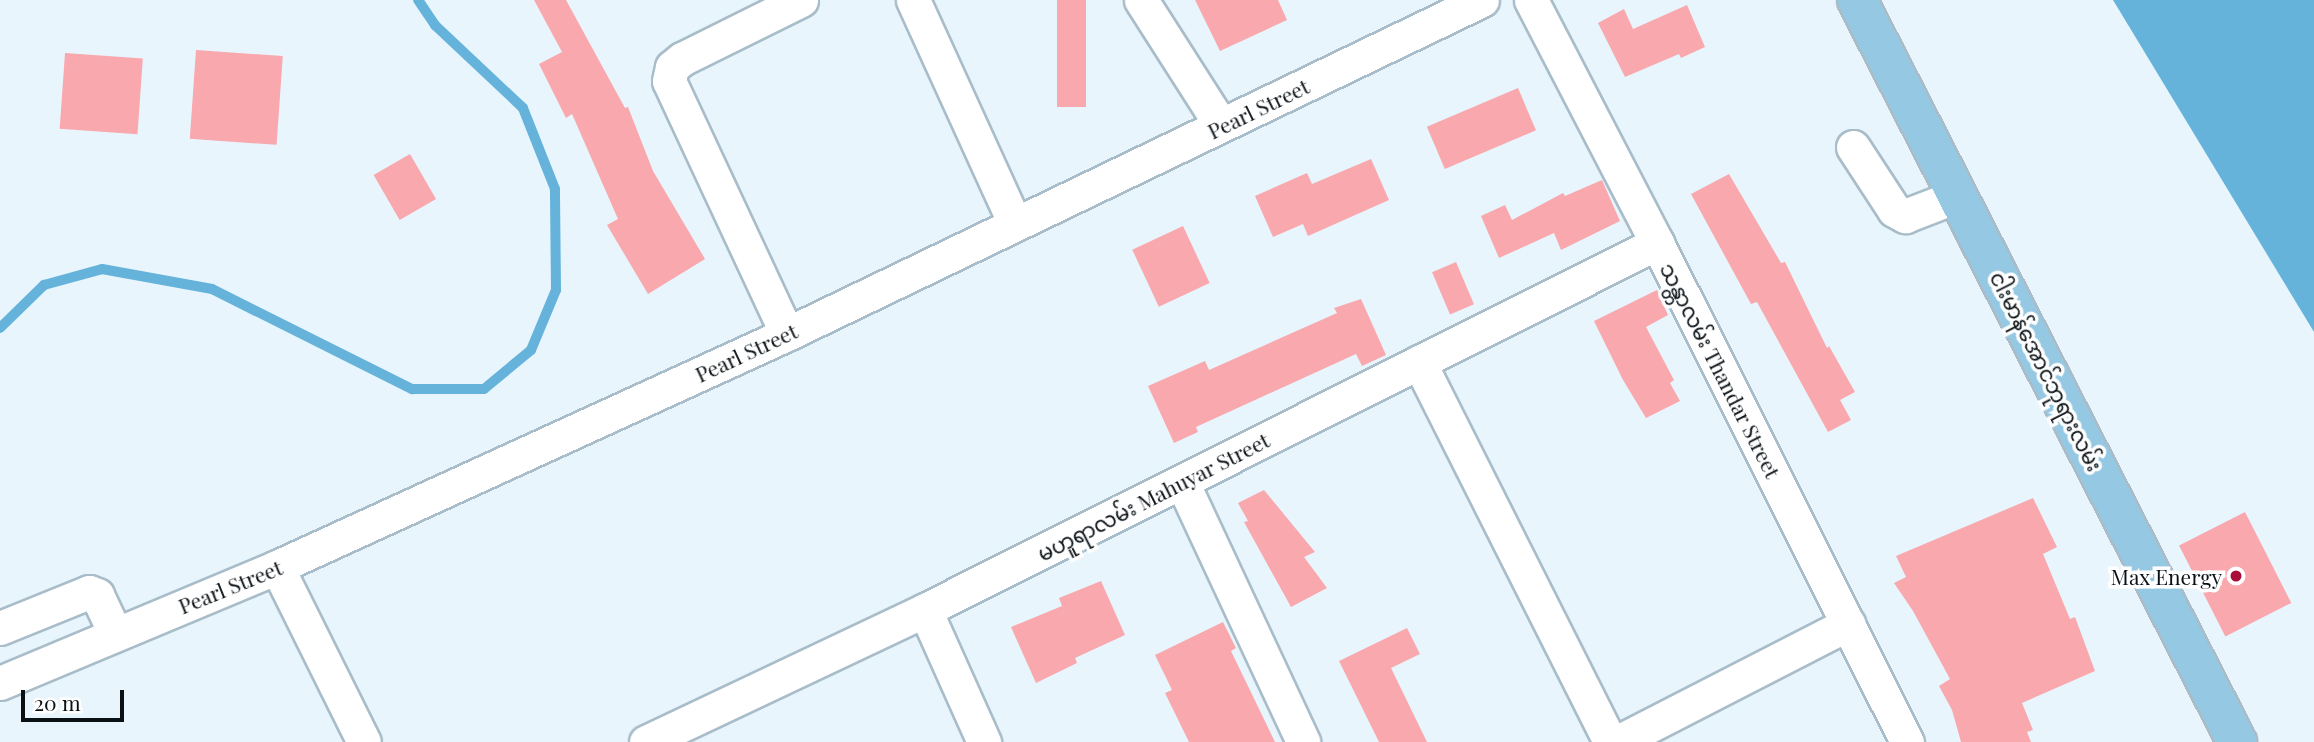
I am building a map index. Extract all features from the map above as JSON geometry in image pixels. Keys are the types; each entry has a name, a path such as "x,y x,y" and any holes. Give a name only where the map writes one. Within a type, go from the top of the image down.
{"main road":[{"name":"ငါးမာန်အောင်ဘုရားလမ်း","path":"1857,0 2236,742"}],"street":[{"path":"787,334 669,81 672,68 682,59 801,0"},
{"path":"913,0 1015,224"},
{"path":"1140,0 1221,125"},
{"name":"Pearl Street","path":"0,682 277,567 787,334 1482,0"},
{"name":"သန္တာလမ်း Thandar Street","path":"1531,0 1657,243 1907,742"},
{"path":"1853,147 1894,210 1905,216 1957,196"},
{"name":"မဟူရာလမ်း Mahuyar Street","path":"646,742 925,610 1657,243"},
{"path":"1419,362 1610,742"},
{"path":"1182,482 1303,742"},
{"path":"277,567 364,742"},
{"path":"0,628 89,592 97,595 115,633"},
{"path":"925,610 984,742"},
{"path":"1618,742 1848,624"}],"water":[{"path":"2113,0 2314,0 2314,332"}],"building":[{"path":"534,0 566,0 625,108 628,107 653,171 705,259 648,294 607,225 618,219 572,114 566,118 539,64 562,52"},
{"path":"1057,0 1086,0 1086,107 1057,107"},
{"path":"1195,0 1278,0 1287,20 1220,51"},
{"path":"1687,5 1705,47 1681,58 1679,54 1625,77 1598,23 1624,9 1633,29"},
{"path":"196,50 283,56 277,145 190,139"},
{"path":"65,53 143,58 138,134 60,129"},
{"path":"1518,88 1536,130 1445,169 1427,127"},
{"path":"410,154 436,199 400,220 374,175"},
{"path":"1371,159 1389,200 1308,236 1303,224 1273,237 1255,196 1307,173 1312,184"},
{"path":"1729,174 1781,263 1785,262 1827,348 1829,346 1855,392 1840,400 1851,420 1828,432 1757,302 1751,304 1691,194"},
{"path":"1602,180 1620,221 1561,250 1554,233 1499,258 1481,216 1505,205 1512,220 1563,193 1565,196"},
{"path":"1183,226 1210,283 1159,307 1132,250"},
{"path":"1456,262 1474,304 1450,315 1432,272"},
{"path":"1657,290 1668,315 1646,327 1674,380 1670,383 1680,401 1646,418 1623,380 1594,321"},
{"path":"1361,299 1386,355 1362,366 1356,354 1196,427 1198,432 1174,443 1148,386 1205,361 1209,370 1337,313 1334,308"},
{"path":"1264,490 1315,552 1304,557 1327,588 1291,607 1244,522 1248,521 1238,503"},
{"path":"2033,498 2057,547 2043,554 2070,619 2075,617 2095,671 2022,703 2033,730 2027,732 2031,742 1961,742 1952,710 1939,686 1950,679 1913,611 1894,583 1906,577 1896,556"},
{"name":"Max Energy","path":"2245,512 2291,603 2225,636 2179,546"},
{"path":"1101,581 1125,635 1075,658 1077,663 1036,683 1011,627 1062,606 1059,598"},
{"path":"1223,622 1236,648 1231,651 1275,742 1189,742 1165,693 1172,690 1155,655"},
{"path":"1407,628 1420,654 1391,668 1427,742 1379,742 1339,661"}],"waterway":[{"path":"0,328 44,285 102,269 212,289 412,389 484,389 531,350 556,290 555,189 523,108 435,25 418,0"}],"place":[{"name":"Max Energy","path":"2236,576"}]}
